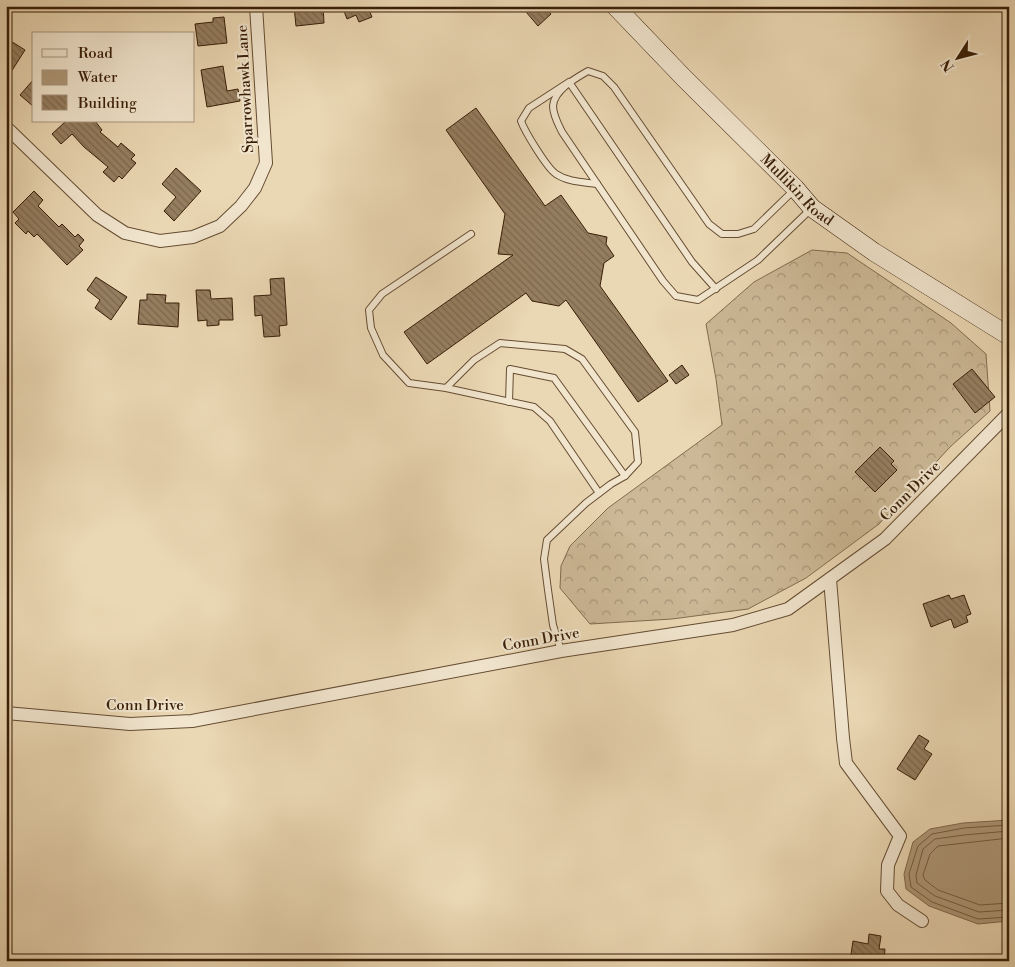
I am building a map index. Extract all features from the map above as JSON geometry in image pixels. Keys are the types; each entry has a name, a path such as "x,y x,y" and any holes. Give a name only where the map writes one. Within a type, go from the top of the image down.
{"street":[{"name":"Sparrowhawk Lane","path":"6,127 97,215 125,233 160,241 193,237 220,226 241,206 255,188 266,163 256,6"},
{"name":"Mullikin Road","path":"615,6 683,77 795,188 812,208 874,252 1009,336"},
{"name":"Conn Drive","path":"6,713 130,724 192,720 561,651 733,626 788,609 885,539 1009,413"},
{"path":"830,579 846,763 900,836 888,865 887,891 898,905 922,921"}],"lane":[{"path":"597,184 567,180 554,173 524,131 521,121 529,108 588,71 603,76 614,87 709,224 722,234 738,234 754,229 795,188"},
{"path":"569,82 553,104 562,132 662,281 676,296 698,300 758,260 812,208"},
{"path":"569,82 692,262 716,288"},
{"path":"471,234 382,294 369,310 371,328 383,355 409,383 446,388 534,407 550,420 599,493"},
{"path":"446,388 474,360 500,343 565,349 582,359 634,432 638,462 625,476 599,493 558,528 547,540 544,560 554,625 561,651"},
{"path":"509,402 510,369 554,378 625,476"}],"green space":[{"path":"812,250 847,253 951,323 986,354 990,411 950,447 879,524 806,578 748,609 672,619 590,624 560,588 561,566 570,546 608,508 722,425 706,324 754,282"}],"water":[{"path":"1009,820 1009,921 978,924 929,906 906,889 904,874 913,842 930,829 963,823"}],"building":[{"path":"294,6 323,6 324,23 296,26"},
{"path":"342,6 377,7 369,10 372,17 359,22 356,15 347,19"},
{"path":"521,6 544,6 551,14 538,26"},
{"path":"224,17 227,43 198,46 195,24 213,22 213,18"},
{"path":"6,38 25,50 6,80"},
{"path":"223,66 227,91 238,89 240,101 207,107 201,70"},
{"path":"32,81 32,105 20,95"},
{"path":"476,108 545,206 561,195 588,233 607,237 606,244 614,256 604,263 600,286 668,381 638,402 566,300 559,306 532,301 526,293 427,364 404,332 513,255 498,254 505,214 446,130"},
{"path":"65,122 96,122 102,130 100,132 118,147 121,143 135,155 131,159 136,163 122,179 119,176 114,182 103,172 108,167 72,134 61,144 52,134"},
{"path":"176,168 201,191 174,221 164,211 176,197 162,184"},
{"path":"34,191 43,200 38,206 59,227 62,224 75,237 78,234 84,240 79,246 83,250 67,265 37,234 34,237 28,231 26,234 15,223 19,219 13,212"},
{"path":"96,277 127,297 111,320 95,308 100,300 87,290"},
{"path":"284,278 287,325 279,326 280,336 264,337 262,315 255,316 254,296 271,295 270,279"},
{"path":"196,290 210,290 211,299 232,298 233,320 219,320 219,325 207,326 207,320 198,321"},
{"path":"147,294 166,295 165,303 179,303 178,327 138,324 140,300 147,300"},
{"path":"682,365 689,375 676,384 669,375"},
{"path":"972,369 995,397 975,413 953,384"},
{"path":"880,447 894,461 891,464 897,470 875,492 855,472"},
{"path":"949,595 951,599 964,595 971,614 966,616 968,622 954,628 951,619 931,627 923,604"},
{"path":"919,735 929,741 924,749 932,754 915,780 897,769"},
{"path":"869,934 881,936 879,949 885,949 884,961 850,961 853,941 868,944"}]}
